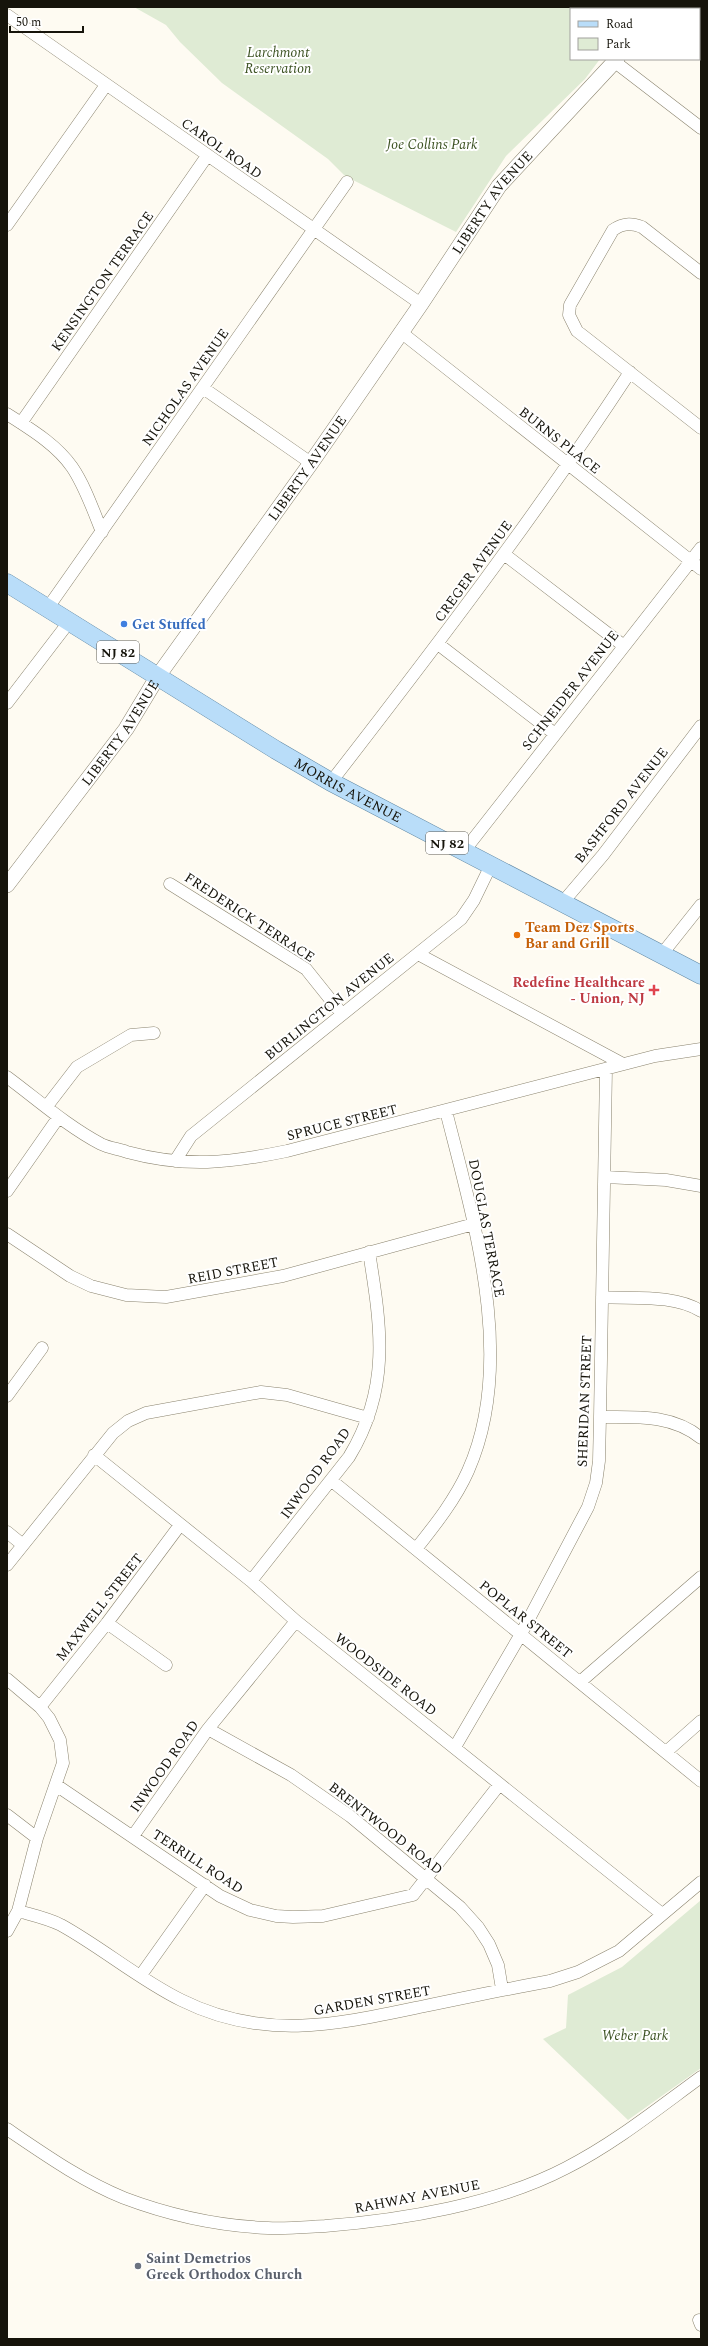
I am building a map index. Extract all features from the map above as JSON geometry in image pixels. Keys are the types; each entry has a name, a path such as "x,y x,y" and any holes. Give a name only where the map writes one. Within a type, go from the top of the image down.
{"main road":[{"name":"MORRIS AVENUE","path":"7,583 47,609 331,782 701,975"}],"street":[{"name":"CAROL ROAD","path":"7,15 421,304"},
{"path":"616,60 701,128"},
{"name":"LIBERTY AVENUE","path":"7,885 126,729 158,676 311,463 402,333 499,186 524,157 616,60"},
{"path":"7,225 106,85"},
{"name":"KENSINGTON TERRACE","path":"21,423 207,156"},
{"name":"NICHOLAS AVENUE","path":"47,609 347,182"},
{"path":"701,273 642,227 635,224 624,224 613,230 573,296 569,315 577,331 701,428"},
{"name":"BURNS PLACE","path":"402,333 568,466 701,569"},
{"name":"CREGER AVENUE","path":"331,782 438,644 504,554 568,466 630,372"},
{"path":"203,388 311,463"},
{"path":"7,414 55,448 71,466 83,485 102,532"},
{"name":"SCHNEIDER AVENUE","path":"464,851 701,548"},
{"path":"504,554 624,646"},
{"path":"7,702 69,622"},
{"path":"438,644 555,734"},
{"name":"BASHFORD AVENUE","path":"563,902 603,855 701,726"},
{"name":"BURLINGTON AVENUE","path":"175,1161 191,1136 460,919 474,900 492,865"},
{"name":"FREDERICK TERRACE","path":"170,884 306,969 342,1014"},
{"path":"662,954 699,907"},
{"path":"418,954 623,1064"},
{"path":"46,1106 78,1067 131,1035 154,1033"},
{"name":"SPRUCE STREET","path":"7,1077 46,1106 58,1118 103,1145 146,1157 175,1161 193,1163 235,1162 287,1152 655,1056 701,1049"},
{"name":"SHERIDAN STREET","path":"455,1747 521,1634 588,1507 596,1483 600,1417 606,1069"},
{"name":"DOUGLAS TERRACE","path":"416,1549 454,1497 468,1470 481,1432 488,1385 490,1337 487,1290 474,1224 446,1111"},
{"path":"7,1191 58,1118"},
{"path":"605,1177 666,1180 701,1186"},
{"name":"REID STREET","path":"7,1234 80,1281 107,1291 146,1298 185,1295 283,1276 474,1224"},
{"name":"INWOOD ROAD","path":"251,1581 332,1481 362,1437 377,1390 381,1341 379,1312 369,1252"},
{"path":"602,1298 669,1301 694,1306 701,1311"},
{"path":"7,1396 42,1348"},
{"path":"7,1566 113,1432 128,1421 146,1413 261,1392 287,1395 368,1418"},
{"path":"600,1417 670,1420 701,1438"},
{"name":"WOODSIDE ROAD","path":"94,1455 251,1581 296,1621 662,1914"},
{"name":"POPLAR STREET","path":"332,1481 701,1780"},
{"name":"MAXWELL STREET","path":"40,1707 107,1623 180,1525"},
{"path":"7,1532 23,1545"},
{"path":"580,1682 701,1577"},
{"name":"INWOOD ROAD","path":"133,1836 208,1728 296,1621"},
{"path":"107,1623 166,1666"},
{"path":"7,1679 40,1707 49,1718 60,1740 63,1763 37,1838 18,1911 7,1931"},
{"path":"666,1752 701,1721"},
{"name":"BRENTWOOD ROAD","path":"208,1728 292,1775 350,1816 460,1907 486,1937 498,1965 502,1989"},
{"name":"TERRILL ROAD","path":"56,1785 220,1896 250,1910 276,1916 309,1917 323,1916 413,1895 499,1784"},
{"path":"7,1815 37,1838"},
{"name":"GARDEN STREET","path":"18,1911 60,1925 180,2000 206,2011 232,2019 285,2027 313,2026 347,2022 502,1989 550,1981 601,1962 634,1939 701,1882"},
{"path":"141,1975 205,1885"},
{"name":"RAHWAY AVENUE","path":"7,2129 67,2169 101,2187 124,2198 163,2210 216,2222 269,2228 357,2224 404,2216 507,2193 566,2168 622,2136 701,2077"}],"green space":[{"path":"134,7 630,7 570,8 570,60 599,60 585,79 506,156 456,232 345,176 328,159 222,83 180,42 166,25"},
{"name":"Weber Park","path":"701,1900 701,2068 628,2120 543,2039 566,2028 568,1995 622,1967"}],"place":[{"name":"Get Stuffed","path":"124,624"},
{"name":"Team Dez Sports Bar and Grill","path":"517,935"},
{"name":"Redefine Healthcare - Union, NJ","path":"654,990"},
{"name":"Saint Demetrios Greek Orthodox Church","path":"138,2266"}],"park label":[{"name":"Larchmont Reservation","path":"278,60"},
{"name":"Joe Collins Park","path":"432,144"}]}
